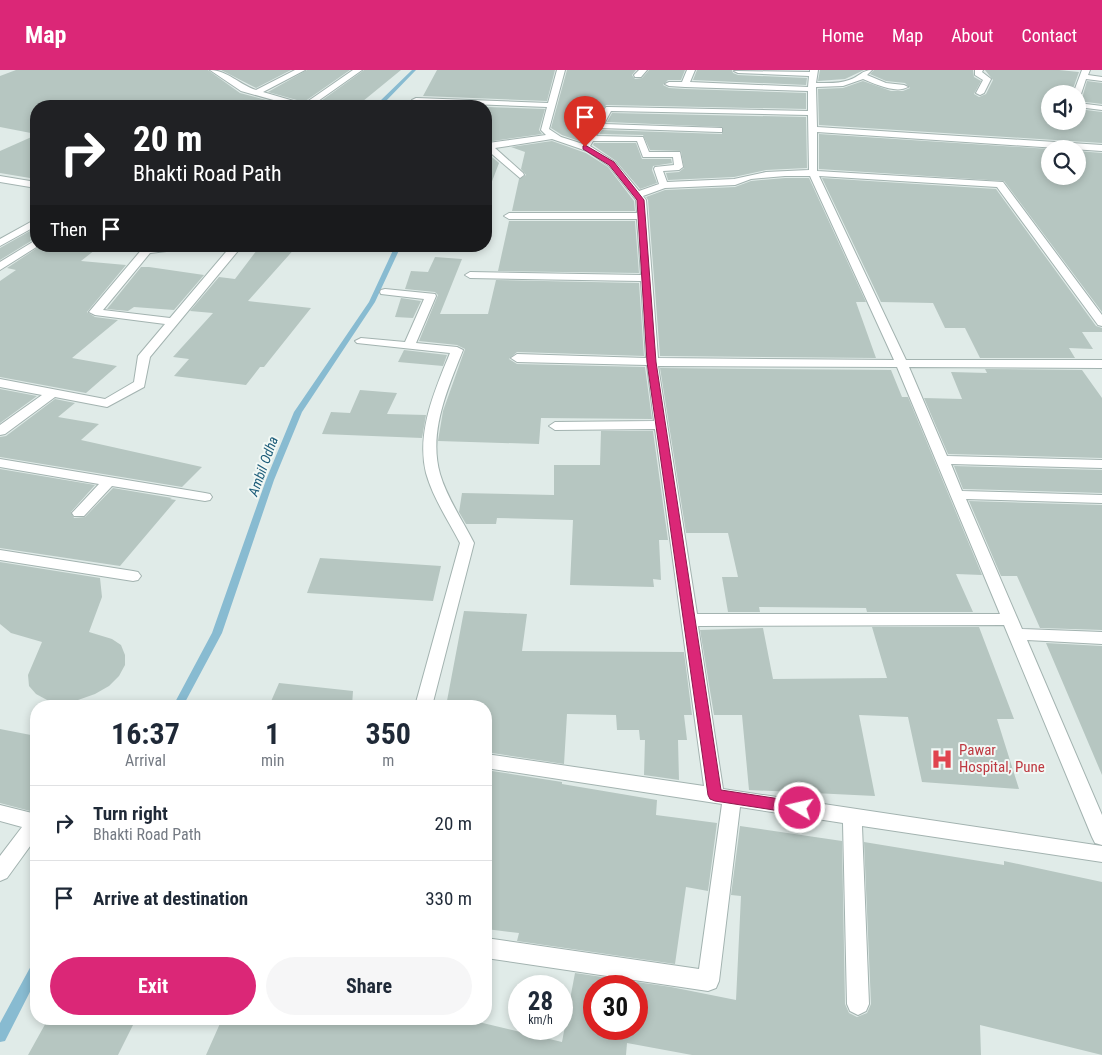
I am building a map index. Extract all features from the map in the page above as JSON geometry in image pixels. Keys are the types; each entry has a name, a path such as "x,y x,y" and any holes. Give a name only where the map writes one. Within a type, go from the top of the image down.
{"street":[{"path":"214,70 244,89 282,100"},
{"path":"256,93 301,70"},
{"path":"314,100 358,70"},
{"path":"554,136 545,130 561,70"},
{"path":"685,85 691,70"},
{"path":"979,70 978,73 987,78 980,92"},
{"path":"738,71 851,84 866,73 885,85 904,87"},
{"path":"1080,85 1085,73 1102,79"},
{"path":"669,84 813,80"},
{"path":"813,80 813,173 902,362 1102,837"},
{"path":"492,103 551,105"},
{"path":"1086,106 1102,108"},
{"path":"588,143 609,109 812,113"},
{"path":"599,126 719,130"},
{"path":"812,129 1102,148"},
{"path":"492,145 554,136 588,143 640,139 646,155 677,154 679,167 658,169 664,185"},
{"path":"492,949 708,981 723,796 689,620 652,362 641,200 612,164 588,143"},
{"path":"492,150 520,175"},
{"path":"636,195 664,185 735,182 741,179 762,176 813,173 1000,184 1102,323"},
{"path":"0,179 30,184"},
{"path":"509,216 642,216"},
{"path":"0,243 30,226"},
{"path":"0,267 30,246"},
{"path":"145,252 95,312 173,322"},
{"path":"0,383 107,403 140,384 144,356 232,252"},
{"path":"470,275 646,278"},
{"path":"385,292 431,296 409,346"},
{"path":"360,341 457,350 444,381 435,412 429,451 433,474 466,543 426,700"},
{"path":"517,358 652,362 1102,364"},
{"path":"0,431 52,392"},
{"path":"555,426 661,425"},
{"path":"943,460 1102,464"},
{"path":"0,463 205,498"},
{"path":"79,513 109,482"},
{"path":"958,496 1102,499"},
{"path":"0,555 133,576"},
{"path":"689,620 1010,619"},
{"path":"1016,634 1102,638"},
{"path":"492,762 1102,854"},
{"path":"0,813 30,821"},
{"path":"852,816 858,1004"},
{"path":"0,872 30,831"}],"building":[{"path":"16,70 208,70 240,93 266,100 30,100 30,133 0,127 0,76"},
{"path":"221,70 291,70 256,88"},
{"path":"307,70 350,70 307,100 297,100 268,92"},
{"path":"364,70 401,70 364,100 322,100"},
{"path":"437,70 555,70 547,101 423,96"},
{"path":"567,70 636,70 632,75 635,79 642,78 649,70 685,70 681,80 668,80 663,85 669,88 685,89 806,93 806,109 606,105 582,142 562,135 551,128"},
{"path":"697,70 732,70 733,73 738,75 807,78 806,85 693,80"},
{"path":"820,70 864,70 845,79 818,81"},
{"path":"874,70 973,70 974,77 981,81 974,94 979,97 986,94 993,80 985,70 1059,70 1079,72 1074,85 1041,85 1041,130 1086,130 1086,110 1102,112 1102,143 1086,142 1086,140 1055,140 819,125 818,89 843,88 863,81 891,91 903,91 910,88 905,83 886,81 870,74"},
{"path":"1087,81 1102,83 1102,104 1086,102"},
{"path":"492,107 545,109 539,130 542,134 492,141"},
{"path":"612,113 806,117 807,168 766,170 734,177 668,180 666,173 679,172 684,168 681,151 650,150 643,135 599,134 602,130 722,134 723,127 607,122"},
{"path":"819,134 1041,148 1041,185 1086,185 1086,152 1102,153 1102,312 1004,181 819,169"},
{"path":"30,138 30,178 0,173 0,151"},
{"path":"552,141 586,153 608,167 634,201 635,211 512,211 519,179 526,175 521,169 525,152 511,147"},
{"path":"594,143 636,143 642,159 671,159 672,163 653,166 652,170 657,183 640,189 616,161 593,145"},
{"path":"492,157 499,163 492,181"},
{"path":"809,178 866,302 856,302 876,358 660,356 648,200 646,197 665,190 735,187 751,181"},
{"path":"822,178 996,189 1096,326 1102,328 1102,332 1082,332 1093,349 1069,348 1075,358 980,358 965,328 945,328 933,303 881,302"},
{"path":"509,221 635,221 639,273 498,271"},
{"path":"30,231 30,242 0,260 0,248"},
{"path":"31,252 92,252 81,261 126,265 87,312 95,317 118,320 72,358 117,366 86,393 0,377 0,281 16,270 7,268"},
{"path":"255,252 292,252 248,301 311,308 264,367 260,367 246,385 174,376 189,359 173,357 213,313 190,311 219,277 235,279"},
{"path":"435,257 462,259 440,314 488,314 496,280 639,283 644,356 517,352 509,359 517,364 645,367 652,419 541,418 539,444 438,441 443,411 465,349 457,345 419,341 438,295 435,292 405,289 411,271 428,272"},
{"path":"141,267 204,275 174,310 134,307 128,311 107,309"},
{"path":"401,298 421,301 413,318 395,317"},
{"path":"404,350 447,355 443,366 398,362"},
{"path":"660,368 891,370 902,397 908,397 982,575 956,574 973,612 867,612 866,608 759,607 760,612 728,612 722,577 738,577 728,533 686,533"},
{"path":"985,369 1082,370 1102,398 1102,458 948,454 924,398 962,399 951,372 987,373"},
{"path":"0,389 37,396 0,423"},
{"path":"360,390 397,393 387,414 426,415 422,438 322,434 331,412 350,413"},
{"path":"55,399 75,403 58,417 99,424 81,440 202,467 182,487 0,457 0,437 6,436"},
{"path":"601,431 653,431 668,540 659,540 661,580 653,579 654,587 570,585 573,520 497,518 496,524 466,524 459,512 462,493 554,495 554,465 600,465"},
{"path":"954,466 1102,470 1102,493 963,489"},
{"path":"0,469 95,485 71,512 74,518 85,517 113,488 176,500 120,566 0,548"},
{"path":"969,501 1102,505 1102,630 1040,628 1017,576 1001,576"},
{"path":"320,558 441,566 433,601 307,593"},
{"path":"0,562 100,578 102,597 89,632 112,639 121,645 125,655 125,665 119,676 109,686 95,694 78,700 47,700 36,694 29,686 28,675 42,642 11,633 0,624"},
{"path":"464,611 527,614 522,651 684,652 692,715 684,715 687,740 678,740 679,780 644,775 645,740 640,740 639,730 617,730 616,715 567,714 564,764 492,753 492,700 447,700"},
{"path":"872,627 979,627 1014,719 997,719 1019,789 922,782 908,717 859,715 875,796 749,790 742,715 714,715 700,630 763,628 773,679 887,678"},
{"path":"1046,643 1102,646 1102,775"},
{"path":"279,683 353,691 352,700 272,700"},
{"path":"0,729 30,735 30,811 0,803"},
{"path":"492,771 657,800 656,815 717,823 708,891 686,887 675,964 517,941 519,933 492,930"},
{"path":"740,826 842,841 845,1004 849,1013 857,1017 867,1013 871,1004 864,842 1004,865 1004,861 1102,882 1102,1055 980,1025 981,1055 692,1055 627,1043 626,1055 206,1055 219,1025 491,1025 508,1029 508,1040 554,1040 562,1042 562,1040 573,1040 573,984 575,973 589,975 583,975 583,1040 648,1040 648,984 736,1000 741,896 731,895"},
{"path":"45,1025 133,1025 118,1055 28,1055"}],"waterway":[{"name":"Ambil Odha","path":"384,100 414,70"},
{"name":"Ambil Odha","path":"181,700 217,633 270,480 298,412 372,302 395,252"},
{"name":"Ambil Odha","path":"0,1036 30,979"}],"place":[{"name":"Pawar Hospital, Pune","path":"942,759"}],"route":[{"path":"585,147 612,164 641,200 652,362 715,795 800,808"}]}
